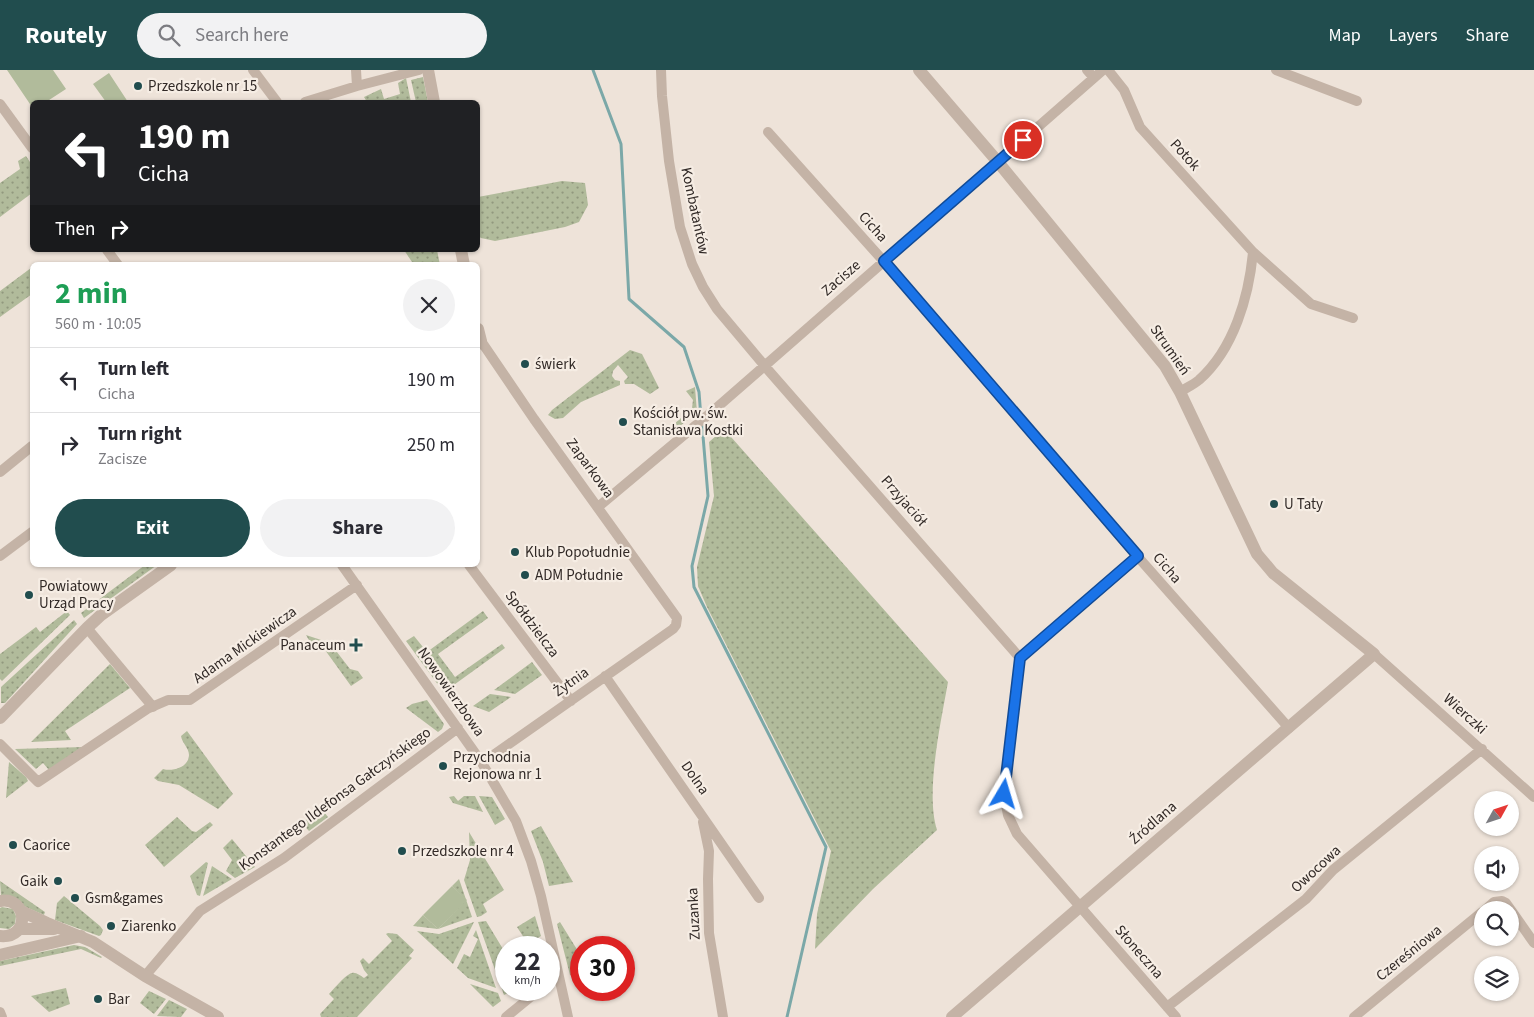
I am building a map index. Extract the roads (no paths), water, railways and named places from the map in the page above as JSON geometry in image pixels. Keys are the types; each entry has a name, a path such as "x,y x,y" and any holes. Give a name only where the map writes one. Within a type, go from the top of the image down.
{"street":[{"path":"253,70 276,100"},
{"path":"356,70 357,86"},
{"path":"312,100 419,70"},
{"path":"428,70 434,100"},
{"name":"Kombatantów","path":"661,70 669,161 680,227 692,264 717,308 764,365"},
{"name":"Strumień","path":"919,70 998,162 1165,366 1180,392 1257,554 1264,564 1374,654"},
{"name":"Zacisze","path":"598,507 692,429 998,162 1091,74 1103,70"},
{"name":"Potok","path":"1108,70 1124,90 1140,127 1253,252 1311,304 1353,318"},
{"path":"1276,70 1357,100"},
{"path":"0,104 30,145"},
{"name":"Cicha","path":"768,132 884,261 1289,728"},
{"path":"1180,392 1198,381 1206,373 1229,338 1243,307 1250,280 1253,252"},
{"name":"Zaparkowa","path":"480,339 534,419 676,615 676,625"},
{"name":"Przyjaciół","path":"764,365 1020,658"},
{"path":"0,472 30,448"},
{"path":"0,556 30,534"},
{"path":"1080,907 1017,834 1008,815 1004,794 1020,658 1138,556"},
{"path":"0,718 87,628 168,567"},
{"name":"Nowowierzbowa","path":"344,567 458,728 504,798 522,834 541,896 547,936"},
{"name":"Spółdzielcza","path":"470,567 571,701"},
{"name":"Adama Mickiewicza","path":"0,744 38,782 153,707 168,700 190,700 357,585"},
{"name":"Żytnia","path":"482,763 673,629 676,625"},
{"path":"87,628 153,707"},
{"name":"Źródlana","path":"952,1017 1374,654"},
{"name":"Wierczki","path":"1374,654 1534,796"},
{"name":"Dolna","path":"605,676 759,898"},
{"name":"Konstantego Ildefonsa Gałczyńskiego","path":"144,976 200,912 284,858 458,728"},
{"name":"Owocowa","path":"1170,1013 1306,899 1333,870 1482,749"},
{"name":"Zuzanka","path":"698,810 706,831 709,851 709,933 723,1017"},
{"path":"0,900 10,901 22,911 93,942 144,976 218,1017"},
{"name":"Słoneczna","path":"1080,907 1170,1013"},
{"path":"0,936 12,934 19,929 23,920 22,911"},
{"name":"Czereśniowa","path":"1354,1017 1474,919"},
{"name":"Czereśniowa","path":"1519,922 1534,943"},
{"path":"19,929 62,930"},
{"path":"0,955 81,936"},
{"name":"Nowowierzbowa","path":"560,996 568,1017"},
{"path":"506,1017 526,1001"},
{"path":"0,1012 2,1017"}],"waterway":[{"path":"593,70 621,144 629,299 684,347 699,392 701,418"},
{"path":"702,424 708,496 692,566 694,587 826,847 787,1017"}],"place":[{"name":"Przedszkole nr 15","path":"138,86"},
{"name":"świerk","path":"525,364"},
{"name":"Kościół pw. św. Stanisława Kostki","path":"623,422"},
{"name":"U Taty","path":"1274,504"},
{"name":"Klub Popołudnie","path":"515,552"},
{"name":"ADM Południe","path":"525,575"},
{"name":"Powiatowy Urząd Pracy","path":"29,595"},
{"name":"Panaceum","path":"356,645"},
{"name":"Przychodnia Rejonowa nr 1","path":"443,766"},
{"name":"Caorice","path":"13,845"},
{"name":"Przedszkole nr 4","path":"402,851"},
{"name":"Gaik","path":"58,881"},
{"name":"Gsm&games","path":"75,898"},
{"name":"Ziarenko","path":"111,926"},
{"name":"Bar","path":"98,999"}]}
